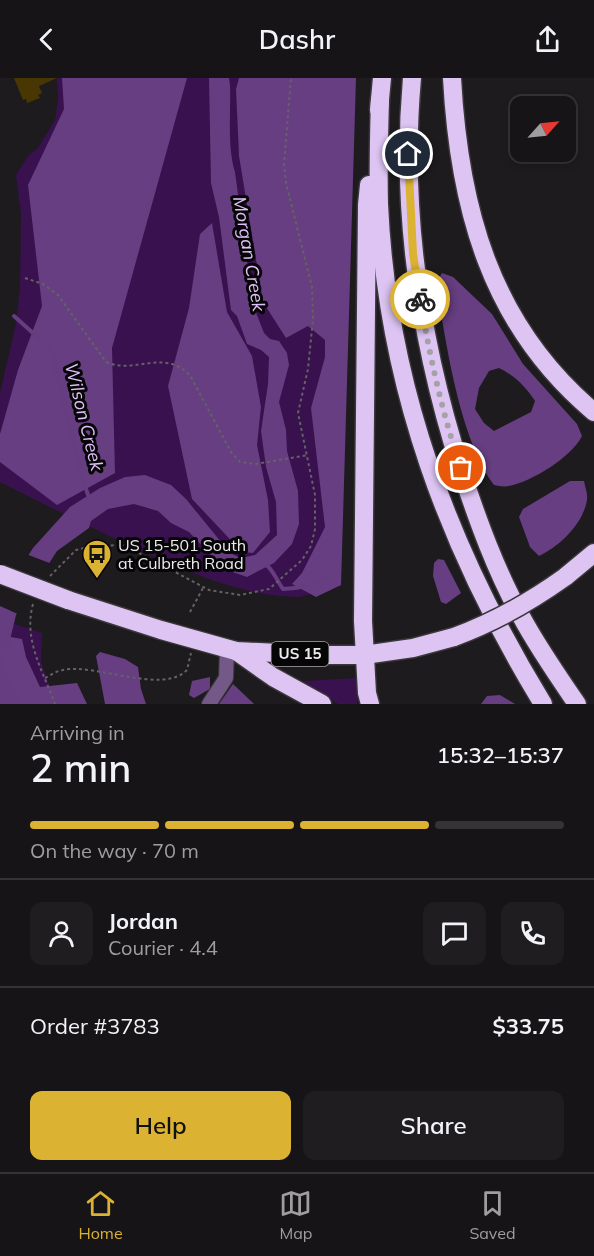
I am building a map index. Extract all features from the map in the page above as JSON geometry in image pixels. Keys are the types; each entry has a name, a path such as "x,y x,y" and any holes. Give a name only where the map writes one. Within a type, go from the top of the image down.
{"highway":[{"path":"370,704 364,655 363,621 367,205 382,78"},
{"path":"412,78 408,115 408,173 413,254 429,350 447,426 474,511 502,579 551,667 577,704"},
{"path":"452,78 456,142 463,182 472,221 487,262 502,297 524,334 552,371 578,399 594,412"},
{"path":"380,99 379,205 385,270 403,374 419,438 441,502 492,615 543,704"},
{"name":"US 15","path":"0,574 68,600 232,650 364,655 413,648 454,637 503,617 566,577 594,553"},
{"name":"US 15","path":"232,650 273,677 322,704"}],"lane":[{"path":"209,704 226,678 232,650"}],"path":[{"path":"215,592 240,595 269,589 307,554 315,529 315,495 298,413 308,369 313,319 310,274 286,183 284,164 291,78"},
{"path":"25,278 44,284 57,295 106,362 119,365 164,362 182,368 191,378 235,459 243,464 255,464 308,455"},
{"path":"190,612 203,588"},
{"path":"45,678 64,669 95,670 130,678 162,680 177,678 187,670 194,640"}],"shaded area":[{"path":"57,78 343,78 337,396 321,589 303,596 279,596 245,590 212,580 122,542 0,482 0,393 16,323 20,287 21,214 16,175 28,156 38,148 55,120 58,98"},
{"path":"62,78 187,78 112,348 115,473 57,505 0,462 0,434 18,370 42,306 28,185 64,109"},
{"path":"209,78 229,78 231,151 253,305 264,333 270,339 279,341 287,353 289,365 279,402 286,430 287,451 298,491 299,524 292,544 274,563 247,577 224,569 189,532 171,523 158,511 134,504 108,509 91,521 89,528 57,551 16,615 9,644 2,660 10,686 22,704 0,704 0,599 33,548 70,507 100,488 125,477 145,475 171,485 186,499 230,553 241,558 255,555 277,535 276,502 266,467 261,431 268,384 269,357 261,350 247,344 237,316 231,310 219,217 211,183"},
{"path":"239,78 356,78 341,585 316,597 292,584 302,573 325,527 311,408 325,357 325,340 308,326 286,338 263,302 239,156 236,89"},
{"path":"212,223 227,312 252,356 261,407 257,445 268,500 270,532 253,553 242,552 192,499 168,386 189,308 200,234"},
{"path":"442,273 453,277 492,314 523,364 577,424 582,436 560,460 518,484 494,485 472,441 456,388 436,283","holes":["499,368 519,382 535,401 531,412 494,431 484,423 475,409 479,388 489,371"]},
{"path":"570,481 584,481 587,493 585,509 576,526 555,546 539,556 530,547 519,517 523,509"},
{"path":"438,559 444,560 461,593 446,604 441,602 433,576 434,563"},
{"path":"0,619 42,633 41,661 56,704 0,704"},
{"path":"0,635 22,639 26,657 40,687 77,683 87,704 0,704"},
{"path":"100,652 125,659 138,667 146,704 105,704 96,656"},
{"path":"210,677 210,689 194,698 189,695 192,681"},
{"path":"360,679 357,704 338,704 303,681"},
{"path":"233,684 252,702 254,704 219,704"},
{"path":"500,695 515,704 481,704 487,696"}],"pier":[{"path":"26,554 52,564 20,615 0,606 0,593"}],"building":[{"path":"14,78 57,78 39,86 42,93 38,95 40,98 27,103 26,99 23,100"}],"waterway":[{"name":"Wilson Creek","path":"14,316 52,350 83,481 90,500"},
{"path":"265,564 273,572 283,589 305,586 326,577"}],"way so far":[{"path":"420,299 429,350 447,426 461,468"}],"place":[{"name":"US 15-501 South at Culbreth Road","path":"97,580"}],"route":[{"path":"408,154 413,254 420,299"}],"water label":[{"name":"Morgan Creek","path":"249,254"}]}
